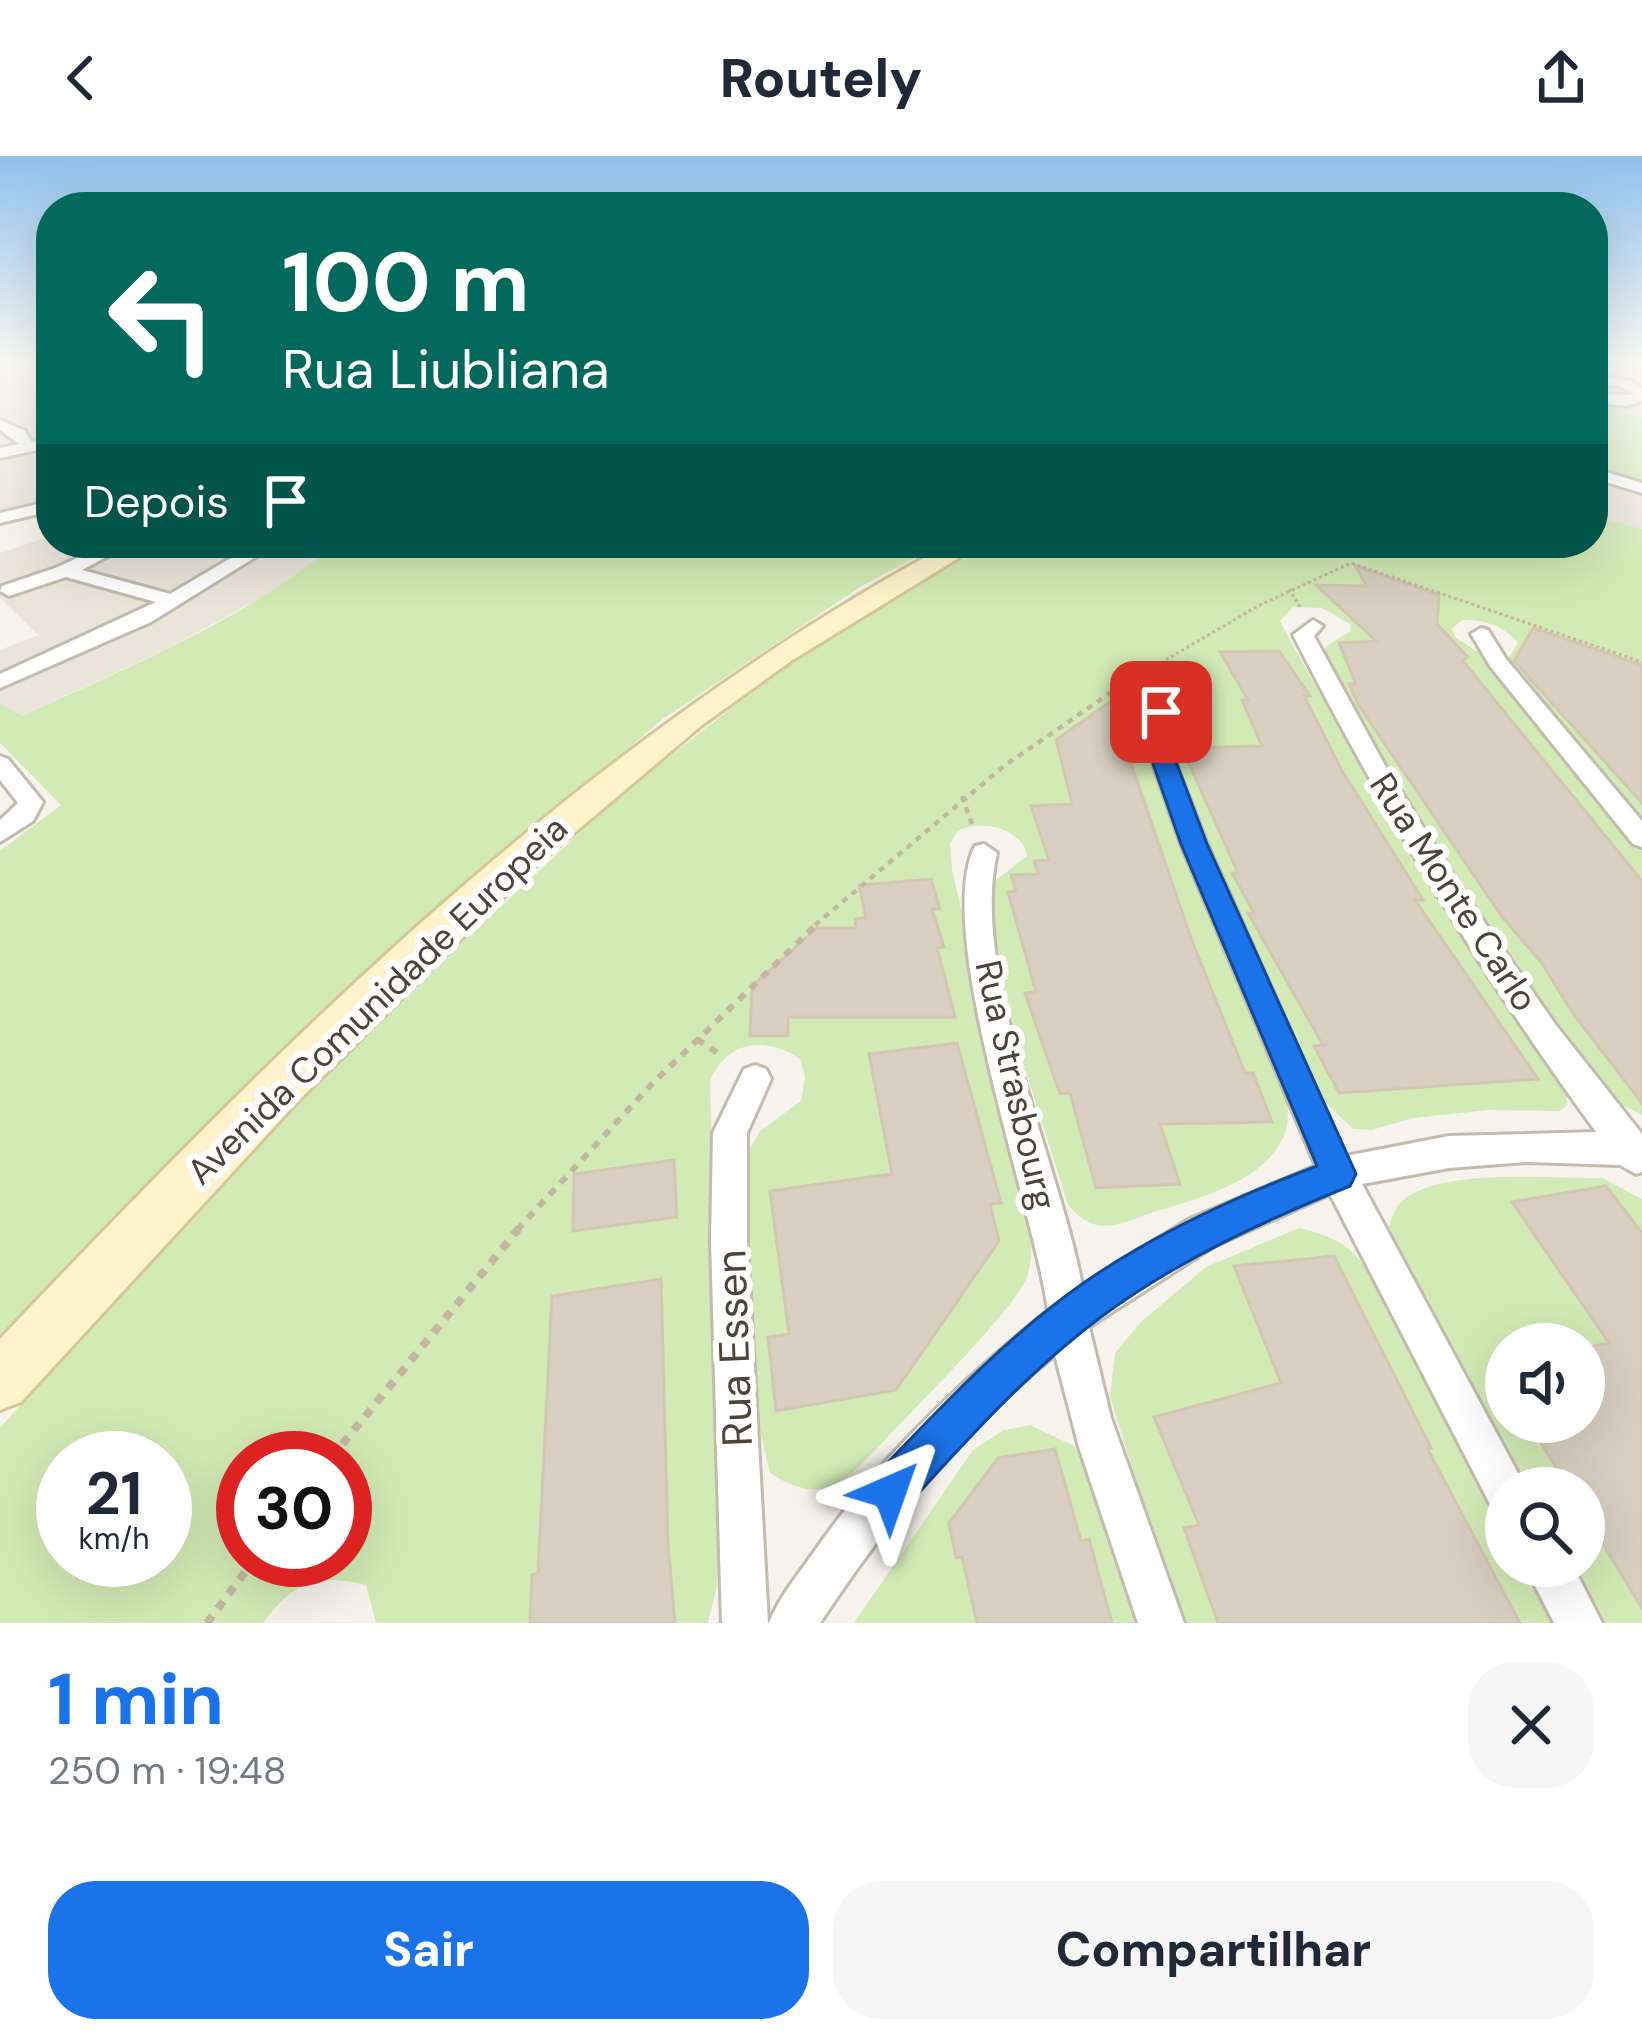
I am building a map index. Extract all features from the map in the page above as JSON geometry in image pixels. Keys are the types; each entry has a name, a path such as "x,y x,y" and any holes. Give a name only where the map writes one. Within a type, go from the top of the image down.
{"street":[{"path":"17,432 28,447"},
{"path":"0,453 36,445"},
{"path":"1608,478 1642,488"},
{"path":"0,518 36,510"},
{"path":"9,590 92,558"},
{"path":"0,682 62,645 164,599 235,558"},
{"name":"Avenida Comunidade Europeia","path":"0,1381 180,1190 486,887 618,775 748,676 945,558"},
{"path":"65,571 164,599"},
{"name":"Rua Monte Carlo","path":"1307,617 1303,635 1347,723 1419,842 1588,1098 1637,1155"},
{"path":"1476,626 1497,662 1642,838"},
{"path":"0,662 62,645"},
{"path":"1154,701 1155,738 1194,844 1338,1174 1493,1467"},
{"path":"0,764 31,802 24,815 0,833"},
{"name":"Rua Strasbourg","path":"978,838 974,901 1002,1039 1060,1270 1066,1319 1083,1390 1161,1623"},
{"name":"Rua Essen","path":"739,1067 730,1133 729,1241 745,1623"},
{"path":"791,1623 865,1519 967,1409 1066,1319 1130,1274 1244,1211 1338,1174 1506,1147 1637,1155"},
{"path":"1559,1587 1579,1623"}],"path":[{"path":"353,1431 498,1252 800,936 962,795 1071,713 1182,644 1351,563 1642,662"},
{"path":"1289,589 1307,617"},
{"path":"1462,601 1476,626"},
{"path":"1127,678 1154,701"},
{"path":"962,795 978,838"},
{"path":"697,1039 739,1067"},
{"path":"207,1623 234,1587"},
{"path":"292,1587 292,1592"}],"shaded area":[{"path":"0,432 36,432 36,502 0,511"},
{"path":"1608,432 1642,432 1642,529 1608,519"},
{"path":"36,541 36,558 318,558 291,581 169,648 21,716 0,704 0,650 38,635 0,598 0,553"}],"green space":[{"path":"1608,432 1642,432 1642,482 1608,470"},
{"path":"1608,519 1642,529 1642,825 1512,671 1508,659 1518,643 1513,637 1478,621 1462,620 1452,629 1455,637 1484,656 1642,851 1642,1115 1612,1100 1589,1076 1439,855 1326,661 1326,646 1351,631 1350,624 1322,608 1293,607 1280,621 1292,644 1389,814 1564,1083 1568,1105 1559,1111 1489,1110 1413,1118 1372,1130 1353,1129 1314,1091 1173,761 1173,744 1199,718 1169,693 1141,695 1132,700 1133,707 1197,878 1284,1079 1285,1133 1264,1163 1212,1193 1110,1226 1079,1216 1068,1205 1015,1037 987,903 991,884 1027,856 1017,838 999,828 957,831 950,844 952,869 1025,1198 1031,1239 1028,1274 986,1333 845,1478 833,1486 805,1489 770,1473 754,1405 742,1163 760,1131 801,1101 805,1077 800,1059 774,1047 748,1046 726,1057 710,1081 722,1481 717,1585 708,1623 376,1623 367,1587 372,1587 372,1431 216,1431 216,1587 302,1587 263,1623 0,1623 0,1428 186,1217 365,1033 617,798 772,676 965,558 1608,558"},
{"path":"317,558 915,558 860,587 660,721 353,989 50,1285 0,1340 0,851 61,805 0,743 0,704 22,716 225,619"},
{"path":"1498,1177 1602,1178 1642,1199 1642,1623 1597,1623 1577,1587 1605,1587 1605,1467 1512,1467 1499,1443 1605,1443 1605,1323 1485,1323 1485,1417 1401,1261 1389,1226 1402,1201 1420,1190"},
{"path":"1299,1228 1322,1234 1356,1255 1371,1273 1485,1484 1485,1587 1540,1587 1560,1623 1181,1623 1110,1397 1115,1353 1142,1321 1206,1267"},
{"path":"1030,1425 1074,1446 1095,1485 1141,1623 854,1623 973,1450 1004,1430"}],"building":[{"path":"1355,566 1439,595 1437,624 1468,657 1463,661 1642,881 1642,1103 1574,1015 1541,962 1503,918 1359,706 1349,684 1356,684 1339,643 1376,641 1316,585 1367,586"},
{"path":"1533,628 1642,665 1642,803 1514,661"},
{"path":"1279,651 1310,696 1304,696 1341,769 1423,900 1415,900 1538,1079 1339,1093 1314,1046 1323,1045 1248,913 1254,913 1232,873 1238,873 1182,748 1262,746 1242,700 1248,700 1220,652"},
{"path":"1110,702 1192,941 1245,1073 1253,1073 1272,1122 1160,1124 1180,1184 1096,1188 1070,1093 1060,1094 1025,993 1036,992 1008,892 1016,891 1011,875 1038,874 1034,861 1049,860 1031,806 1072,804 1056,740"},
{"path":"931,879 940,909 932,909 944,947 937,948 955,1017 788,1017 788,1036 750,1036 752,986 817,928 856,928 855,919 866,918 859,885"},
{"path":"957,1043 1001,1203 990,1204 999,1241 896,1390 776,1411 768,1337 789,1334 770,1191 892,1174 869,1054"},
{"path":"674,1160 677,1217 573,1231 574,1174"},
{"path":"1606,1186 1642,1233 1642,1608 1605,1547 1605,1467 1556,1467 1541,1443 1605,1443 1605,1344 1609,1343 1605,1323 1595,1323 1512,1202"},
{"path":"1334,1256 1485,1557 1485,1587 1501,1587 1520,1623 1218,1623 1184,1528 1199,1525 1154,1417 1281,1383 1234,1266"},
{"path":"661,1279 668,1545 675,1623 530,1623 532,1575 538,1573 552,1296"},
{"path":"1055,1449 1081,1541 1089,1539 1112,1623 977,1623 949,1523 998,1458"}],"route":[{"path":"890,1492 967,1409 1098,1296 1135,1270 1244,1211 1338,1174 1194,844 1155,738 1161,712"}]}
